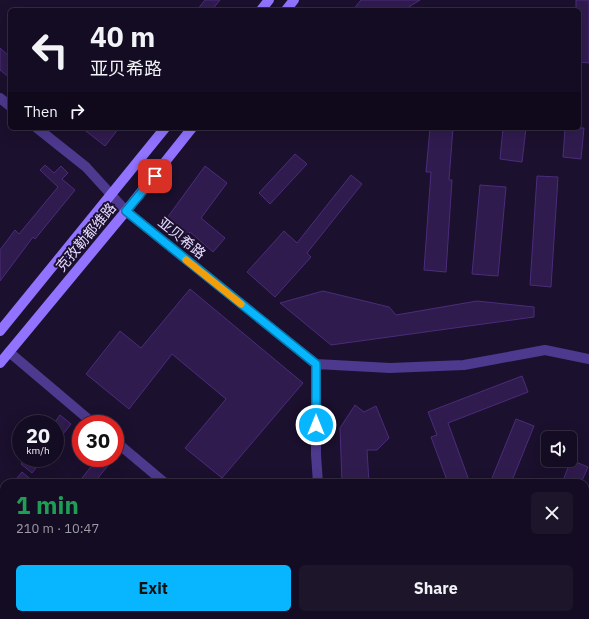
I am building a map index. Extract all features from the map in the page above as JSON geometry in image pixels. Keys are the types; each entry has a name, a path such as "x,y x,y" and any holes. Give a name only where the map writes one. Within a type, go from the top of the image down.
{"main road":[{"path":"263,8 270,0"},
{"path":"288,8 294,0"},
{"name":"克孜勒都维路","path":"0,331 163,130"},
{"name":"克孜勒都维路","path":"0,363 126,211 190,130"}],"street":[{"path":"0,98 8,104"},
{"name":"亚贝希路","path":"40,130 86,167 126,211 316,364"},
{"path":"318,479 316,455 316,364 390,368 464,365 545,350 589,359"},
{"path":"9,352 83,415"},
{"path":"124,449 160,479"},
{"path":"589,612 589,619"}],"building":[{"path":"205,0 220,0 214,8 199,8"},
{"path":"361,0 420,0 407,8 355,8"},
{"path":"576,0 589,0 589,63 581,62 581,8 576,8"},
{"path":"0,48 8,55 8,76 0,70"},
{"path":"581,128 584,128 581,159 563,157 565,130 581,130"},
{"path":"85,130 117,130 105,146"},
{"path":"430,130 453,130 449,180 452,180 446,272 424,270 431,172 426,172"},
{"path":"503,130 526,130 522,162 500,159"},
{"path":"295,154 307,164 270,204 259,193"},
{"path":"45,165 54,173 61,166 68,173 62,179 75,190 35,239 33,237 0,281 0,250 15,230 19,234 58,187 40,170"},
{"path":"205,166 227,183 201,218 225,238 213,252 190,232 188,235 167,218"},
{"path":"351,175 362,184 307,253 311,257 275,297 247,272 284,231 297,243"},
{"path":"537,176 558,177 551,287 530,285"},
{"path":"480,185 506,187 498,276 472,274"},
{"path":"190,289 303,383 222,478 185,448 226,399 172,354 129,409 86,374 120,331 141,348"},
{"path":"323,291 389,307 396,315 477,301 534,307 534,317 331,345 280,303"},
{"path":"522,376 528,392 448,423 469,479 447,479 431,437 437,435 428,412"},
{"path":"355,405 364,412 376,406 389,438 377,450 367,450 369,479 342,479 340,428"},
{"path":"64,418 71,424 64,433"},
{"path":"516,419 534,426 513,479 492,479"},
{"path":"577,462 588,467 583,479 564,479 568,467 577,467"},
{"path":"25,467 37,467 32,473"},
{"path":"91,467 107,467 97,479 81,479"},
{"path":"22,472 30,479 16,479"}],"slow traffic":[{"path":"186,260 241,304"}],"route":[{"path":"155,176 126,211 316,364 316,425"}]}
